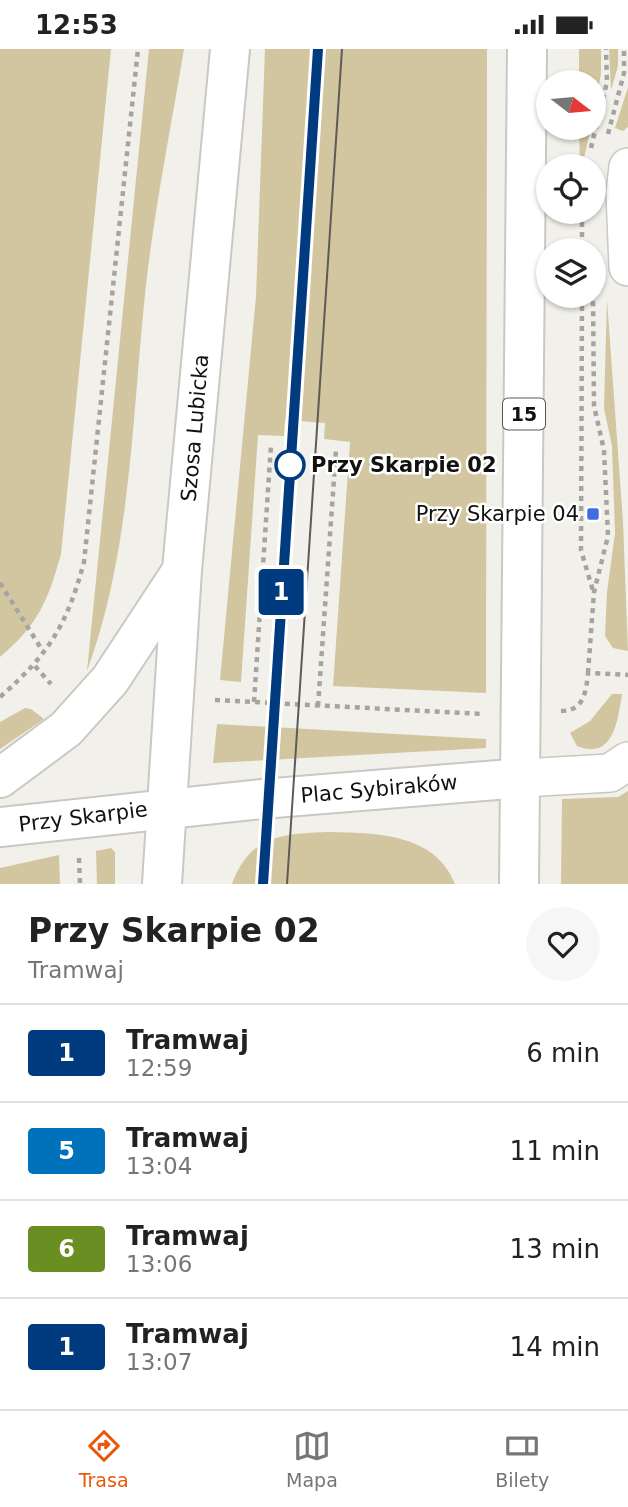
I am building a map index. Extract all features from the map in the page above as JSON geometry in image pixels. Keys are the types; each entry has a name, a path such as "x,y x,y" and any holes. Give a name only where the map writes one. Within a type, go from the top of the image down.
{"main road":[{"name":"Szosa Lubicka","path":"165,808 182,571 230,49"},
{"name":"15","path":"519,884 527,49"},
{"path":"0,778 66,729 110,680 182,571"},
{"name":"Plac Sybiraków","path":"165,808 522,778"},
{"path":"162,884 165,808"},
{"name":"Przy Skarpie","path":"0,827 165,808"}],"street":[{"path":"628,167 625,193 628,267"},
{"path":"522,778 610,773 628,761"}],"path":[{"path":"0,697 35,666 68,615 84,562 138,49"},
{"path":"590,154 607,82 606,49"},
{"path":"582,308 581,550 594,592"},
{"path":"557,711 576,708 583,701 588,673 594,592 608,536 604,450 594,406 593,308"},
{"path":"254,702 271,445"},
{"path":"318,706 336,450"},
{"path":"0,583 44,653"},
{"path":"588,673 628,675"},
{"path":"214,700 491,715"},
{"path":"79,848 80,884"}],"shaded area":[{"path":"0,49 111,49 61,554 46,599 33,623 0,657"},
{"path":"149,49 184,49 150,255 122,529 102,625 87,671"},
{"path":"265,49 487,49 486,693 333,686 350,442 324,439 325,423 285,420 284,436 258,435 241,682 220,680 256,296"},
{"path":"579,49 601,49 601,70 579,70"},
{"path":"609,49 618,49 618,66 611,90"},
{"path":"628,87 628,127 623,131 615,128"},
{"path":"579,140 588,140 585,154 580,154"},
{"path":"607,300 623,522 628,651 613,648 605,636 607,592 615,533 612,446 604,408"},
{"path":"612,694 622,694 612,735 599,748 577,746 570,733 590,721"},
{"path":"25,708 31,709 44,719 0,749 0,722"},
{"path":"217,724 486,739 486,748 213,763"},
{"path":"628,791 628,884 561,884 562,799 618,797"},
{"path":"327,832 382,835 418,845 433,854 446,867 455,884 232,884 248,855 269,840 296,834"},
{"path":"111,848 115,852 115,884 97,884 96,851"},
{"path":"59,855 60,884 0,884 0,868"}],"tram line":[{"path":"263,884 318,49"},
{"name":"1","path":"263,884 318,49"},
{"path":"287,884 342,49"}],"place":[{"name":"Przy Skarpie 02","path":"290,465"},
{"name":"Przy Skarpie 04","path":"593,514"}]}
